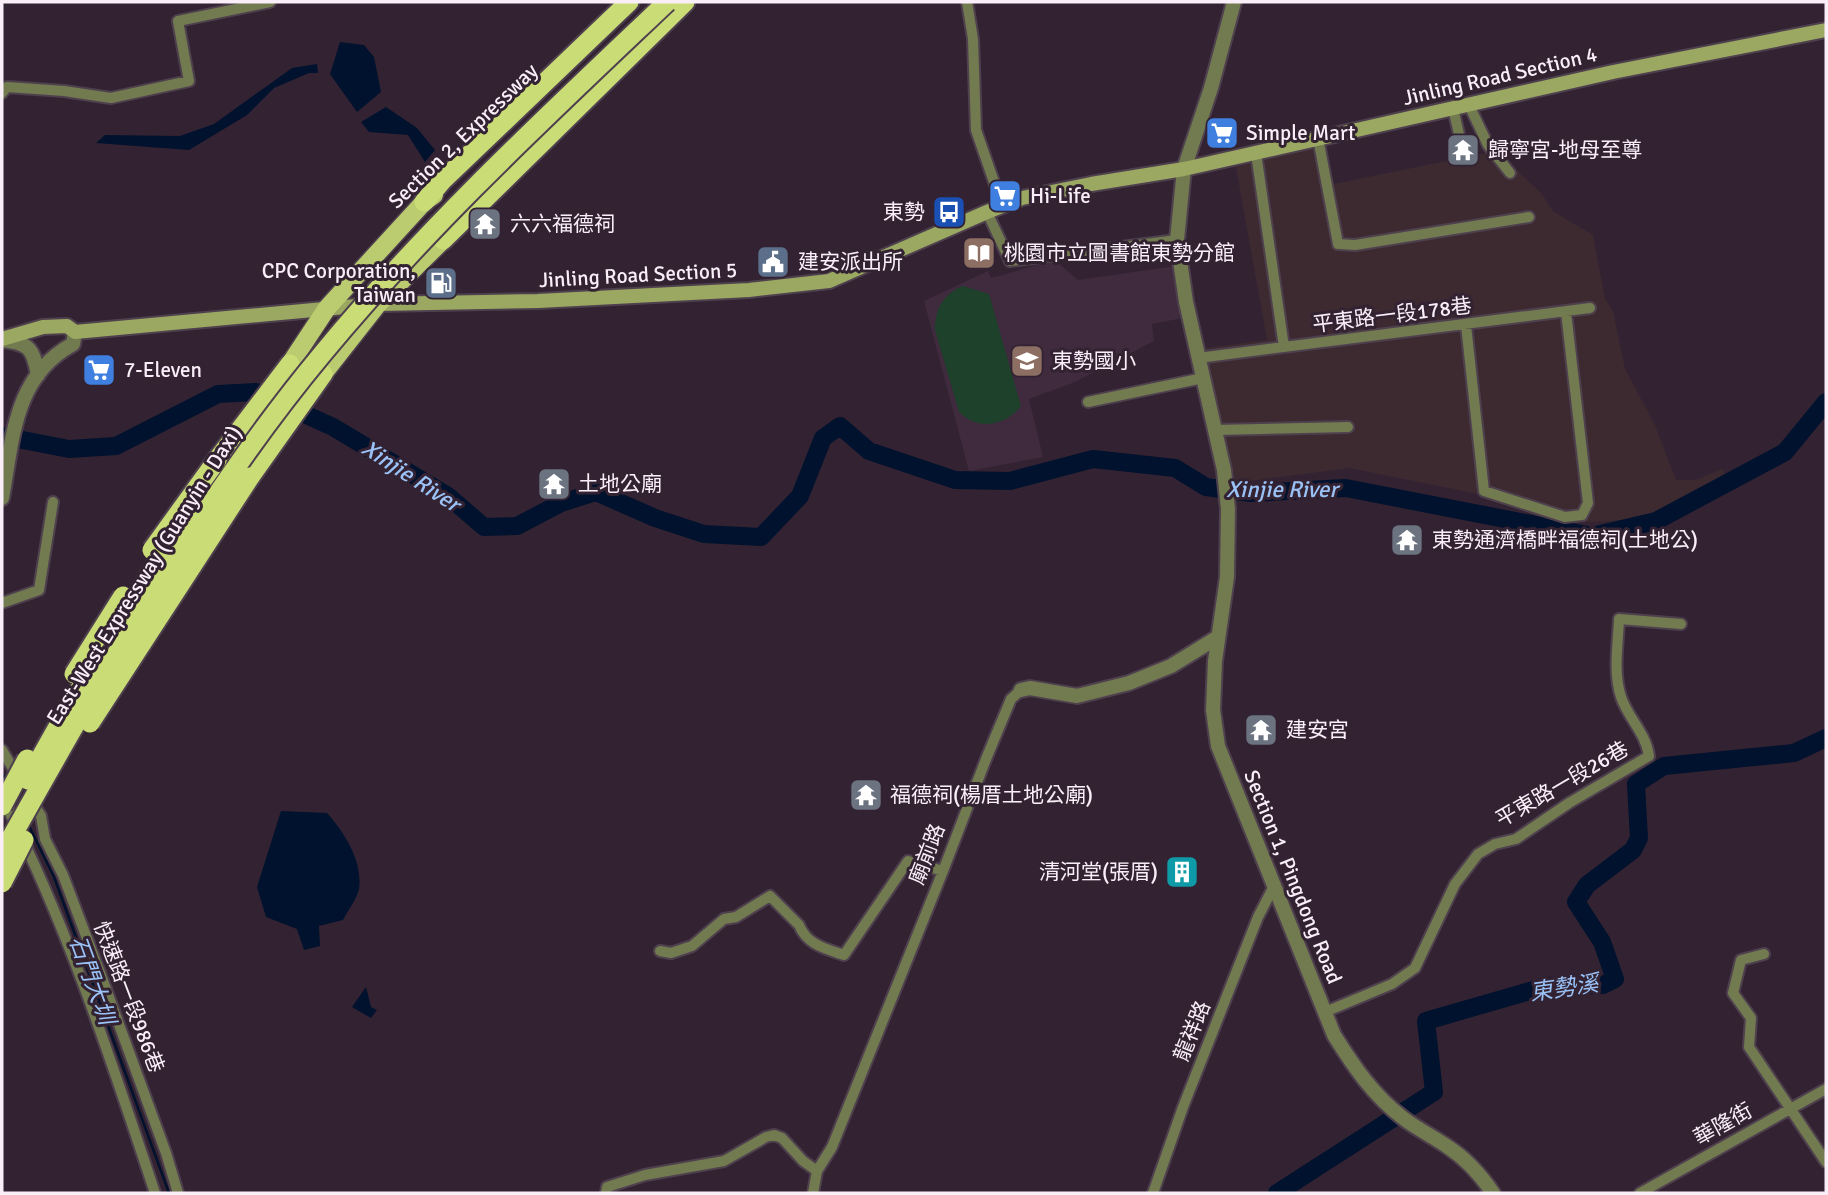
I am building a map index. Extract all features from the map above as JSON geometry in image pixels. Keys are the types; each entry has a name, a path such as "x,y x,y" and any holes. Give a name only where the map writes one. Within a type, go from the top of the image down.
{"highway":[{"path":"424,202 442,181 629,2"},
{"name":"East-West Expressway (Guanyin - Daxi)","path":"25,823 73,700 151,573 333,322 438,210 648,2"},
{"name":"East-West Expressway (Guanyin - Daxi)","path":"2,854 101,680 175,561 248,449 322,353 509,152 667,2"},
{"path":"443,240 685,2"},
{"path":"4,807 66,686 160,538 286,371"},
{"path":"2,883 32,823 86,729 289,415 315,383"}],"main road":[{"name":"Section 2, Expressway","path":"286,371 327,308 424,202 442,190 634,2"},
{"path":"315,383 378,304 443,240 466,207 678,2"},
{"name":"Jinling Road Section 4","path":"1184,169 1613,72 1826,30"},
{"name":"Jinling Road Section 5","path":"2,340 43,327 67,326 75,332 378,304 538,301 804,285 829,281 1022,198 1184,169"},
{"path":"4,807 121,601 262,404"},
{"path":"2,865 177,575 248,465 289,415"}],"street":[{"path":"2,93 7,87 23,87 111,98 189,81 178,21 270,2"},
{"path":"967,2 973,39 976,130 1002,205"},
{"name":"Section 1, Pingdong Road","path":"1234,2 1211,88 1184,169 1177,240 1186,302 1224,470 1228,509 1227,577 1215,661 1213,710 1218,746 1334,1035 1353,1066 1375,1093 1404,1119 1452,1149 1486,1182 1493,1193"},
{"path":"1469,105 1488,145 1510,173"},
{"path":"1452,108 1461,144"},
{"path":"1318,138 1338,244 1355,245 1529,217"},
{"path":"1256,153 1284,347"},
{"path":"987,212 1010,261 1177,240"},
{"name":"平東路一段178巷","path":"1198,358 1590,308"},
{"path":"1466,325 1484,491 1565,517 1582,515 1588,503 1566,312"},
{"path":"2,498 15,427 27,389 57,352 73,344 75,332"},
{"path":"2,340 20,342 31,350 36,359 38,375"},
{"path":"1088,402 1203,378"},
{"path":"1215,430 1348,427"},
{"path":"2,603 39,590 53,502"},
{"name":"平東路一段26巷","path":"1325,1012 1392,984 1415,968 1455,884 1478,854 1495,844 1516,839 1569,803 1649,756 1647,742 1621,699 1617,681 1619,619 1681,624"},
{"name":"廟前路","path":"813,1193 817,1171 832,1147 1011,699 1021,690 1030,688 1077,696 1116,686 1171,666 1218,637"},
{"path":"2,750 18,779 25,823"},
{"path":"4,807 25,823"},
{"name":"快速路一段986巷","path":"25,823 104,1037 155,1193"},
{"name":"快速路一段986巷","path":"25,823 46,839 63,875 166,1153 178,1193"},
{"path":"660,951 671,953 692,946 724,919 736,917 770,896 799,925 814,945 844,955 908,861 943,871"},
{"name":"龍祥路","path":"1153,1193 1183,1107 1258,917 1273,886"},
{"path":"1764,954 1741,960 1733,993 1751,1018 1749,1047 1826,1162"},
{"name":"華隆街","path":"1640,1193 1826,1089"},
{"path":"606,1193 607,1188 645,1175 724,1161 774,1135 782,1138 803,1161 817,1171"}],"shaded area":[{"path":"1324,140 1334,184 1496,151 1541,193 1554,212 1593,235 1605,299 1613,311 1625,369 1654,423 1676,480 1696,480 1722,469 1728,478 1662,514 1596,522 1568,521 1478,494 1350,468 1233,483 1205,348 1267,340 1236,167"},
{"name":"東勢國小","path":"1055,260 1078,280 1176,266 1183,318 1152,324 1154,341 1075,382 1029,399 1043,457 969,471 924,301 988,271 991,278"}],"green space":[{"path":"963,286 989,294 1021,406 1007,418 991,424 974,422 959,412 935,330 938,309 950,293"}],"water":[{"path":"340,42 364,45 374,57 381,92 357,112 330,74"},
{"path":"317,64 318,73 309,73 274,88 247,115 189,150 96,143 105,135 180,136 214,124 292,68"},
{"path":"386,107 417,128 435,150 425,162 408,135 369,132 361,122"},
{"path":"281,811 327,813 346,838 358,868 358,893 343,920 319,926 320,946 304,950 297,929 266,917 257,887"},
{"path":"366,987 371,1007 377,1010 371,1018 352,1007"}],"waterway":[{"name":"Xinjie River","path":"2,436 69,449 116,446 218,394 256,392 333,427 448,496 484,527 517,526 561,503 596,492 655,518 704,534 761,537 800,496 823,438 840,426 869,451 955,480 1010,481 1093,459 1175,468 1206,487 1251,493 1346,488 1592,536 1656,521 1785,452 1826,402"},
{"name":"東勢溪","path":"1277,1193 1434,1092 1426,1021 1547,986 1603,985 1615,979 1602,942 1576,902 1587,885 1633,850 1639,838 1636,784 1664,766 1794,753 1826,738"},
{"name":"石門大圳","path":"2,773 6,781"},
{"name":"石門大圳","path":"28,824 54,877 169,1193"}],"place":[{"name":"Simple Mart","path":"1222,133"},
{"name":"歸寧宮-地母至尊","path":"1463,150"},
{"name":"Hi-Life","path":"1005,196"},
{"name":"東勢","path":"949,212"},
{"name":"六六福德祠","path":"485,224"},
{"name":"桃園市立圖書館東勢分館","path":"979,253"},
{"name":"建安派出所","path":"773,262"},
{"name":"CPC Corporation, Taiwan","path":"441,283"},
{"name":"東勢國小","path":"1027,361"},
{"name":"7-Eleven","path":"99,370"},
{"name":"土地公廟","path":"554,484"},
{"name":"東勢通濟橋畔福德祠(土地公)","path":"1407,540"},
{"name":"建安宮","path":"1261,730"},
{"name":"福德祠(楊厝土地公廟)","path":"866,795"},
{"name":"清河堂(張厝)","path":"1182,872"}]}
